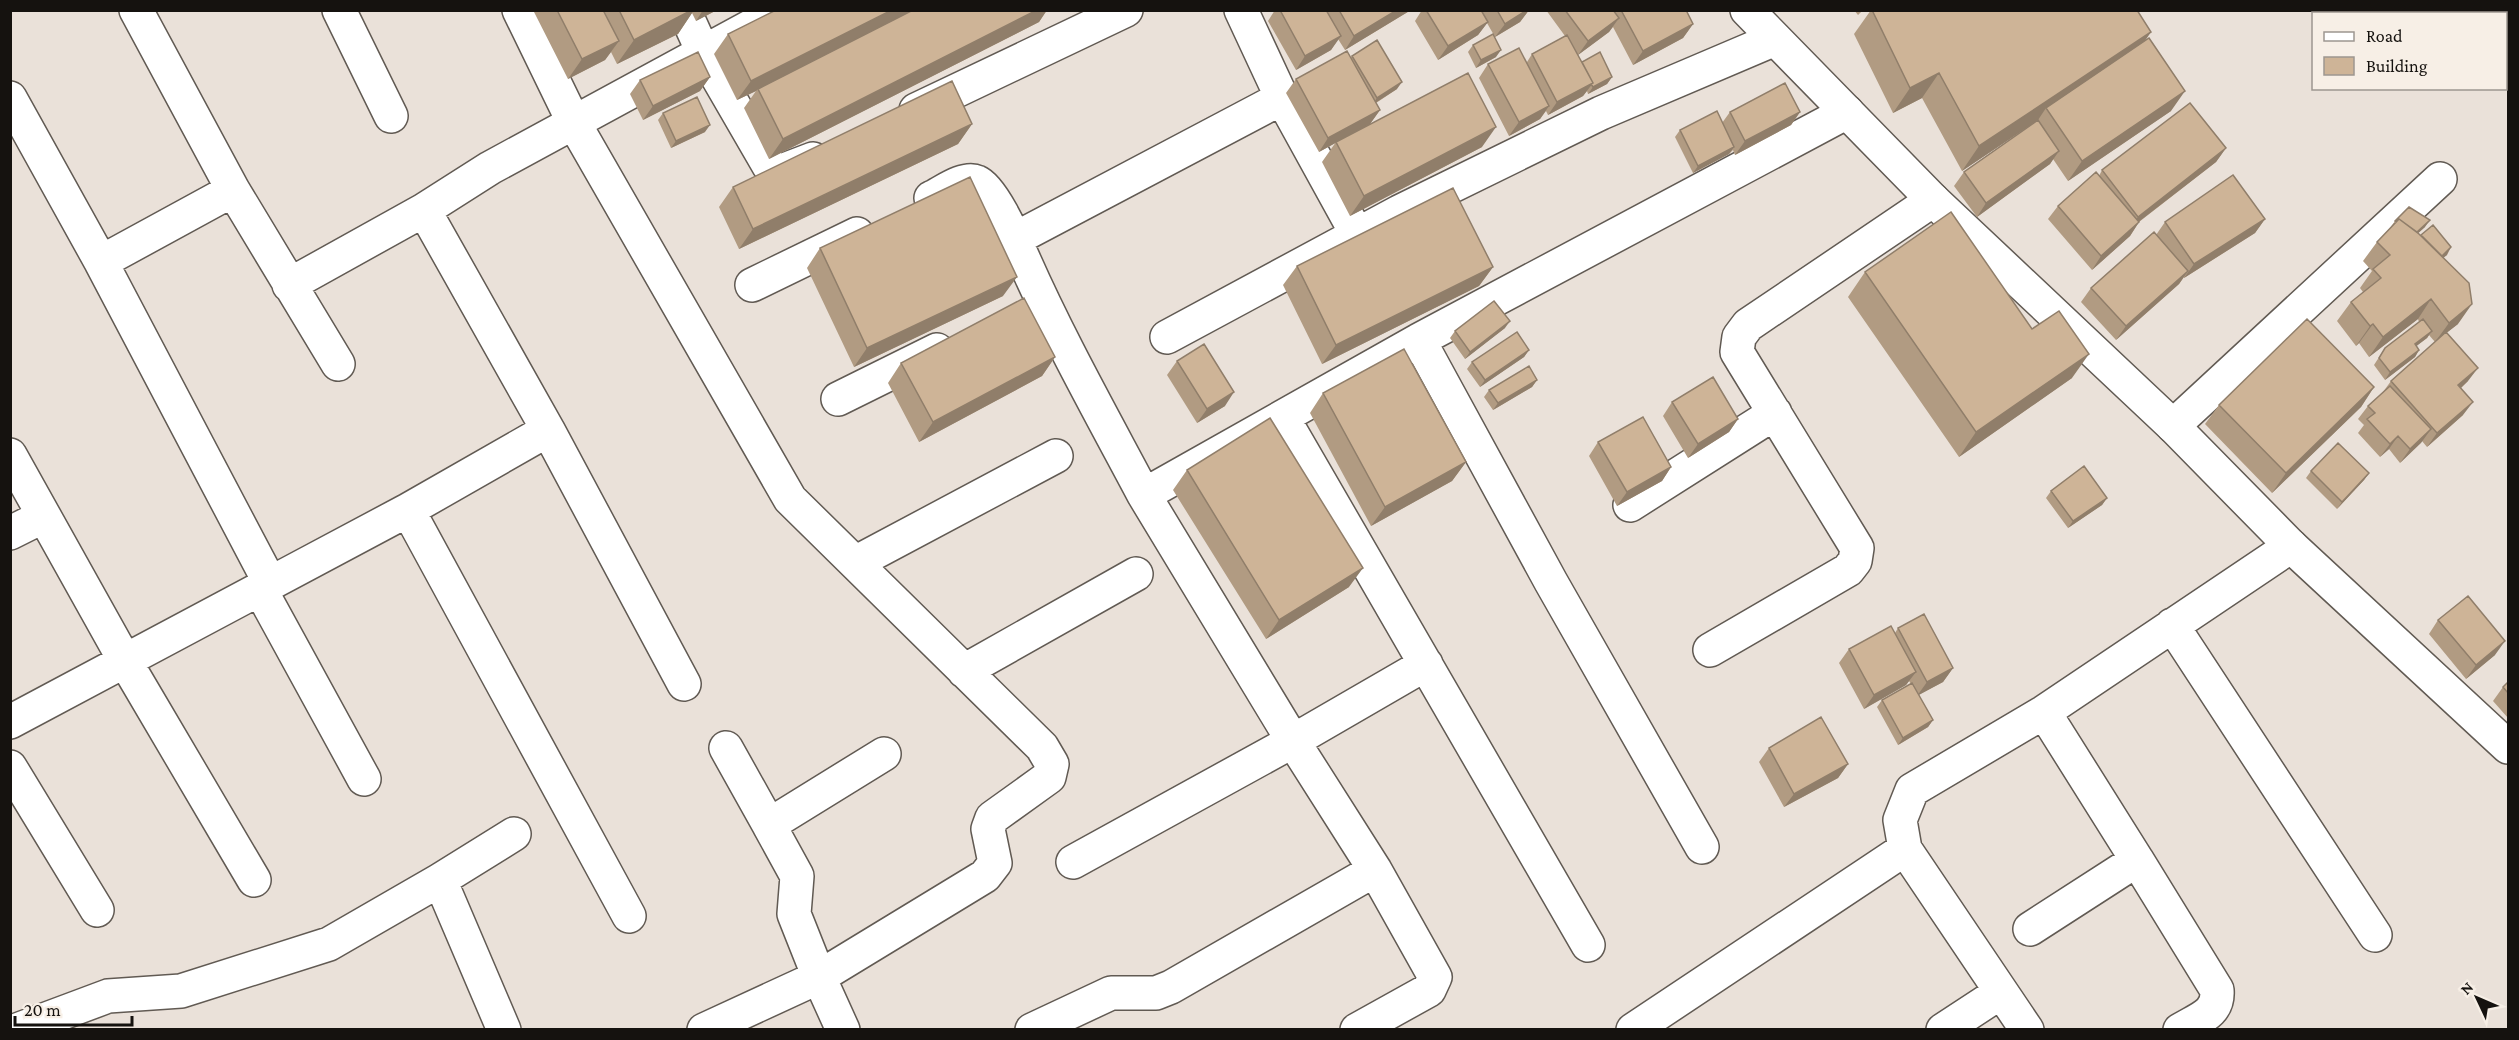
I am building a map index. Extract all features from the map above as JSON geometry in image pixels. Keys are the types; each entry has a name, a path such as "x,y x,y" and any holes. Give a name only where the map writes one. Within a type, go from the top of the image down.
{"street":[{"path":"136,10 233,190 338,364"},
{"path":"339,10 391,116"},
{"path":"519,10 574,123 790,499 1042,747 1052,764 1048,777 992,818 988,829 995,863 985,876 819,977 704,1029"},
{"path":"684,10 703,52 769,166 779,172 791,170 843,145"},
{"path":"289,285 424,210 490,168 782,10"},
{"path":"885,125 1126,10"},
{"path":"1241,10 1282,98 1358,236"},
{"path":"1747,10 1933,200 2173,426 2291,546 2508,747"},
{"path":"1167,337 1399,212 1600,112 1775,39"},
{"path":"10,98 101,262 364,779"},
{"path":"1015,239 1282,98"},
{"path":"1144,495 1419,340 1847,112"},
{"path":"2173,426 2292,313 2440,179"},
{"path":"752,285 969,180 978,182 990,195 1015,239 1030,304 1293,741 1375,870 1435,977 1429,990 1357,1029"},
{"path":"101,262 233,190"},
{"path":"1710,650 1848,570 1855,561 1857,548 1737,352 1739,338 1748,325 1933,200"},
{"path":"424,210 548,430 684,684"},
{"path":"2292,313 2316,336"},
{"path":"838,399 966,336"},
{"path":"1419,340 1551,582 1702,847"},
{"path":"1630,505 1775,413"},
{"path":"1283,418 1588,945"},
{"path":"10,722 408,510 548,430"},
{"path":"10,455 125,661 254,880"},
{"path":"855,563 1056,456"},
{"path":"408,510 629,916"},
{"path":"10,533 44,516"},
{"path":"2026,1029 1905,849 1900,820 1912,790 2044,712 2291,546"},
{"path":"964,671 1136,574"},
{"path":"2172,625 2374,935"},
{"path":"1073,862 1293,741 1426,664"},
{"path":"2044,712 2217,990 2218,1002 2213,1011 2180,1029"},
{"path":"726,748 797,876 794,914 843,1029"},
{"path":"770,825 884,754"},
{"path":"10,767 97,910"},
{"path":"17,1029 108,996 182,991 329,944 514,834"},
{"path":"1633,1029 1905,849"},
{"path":"2030,929 2137,860"},
{"path":"1032,1029 1111,993 1156,993 1171,987 1375,870"},
{"path":"440,880 504,1029"},
{"path":"1943,1029 2001,992"}],"building":[{"path":"557,10 603,10 619,41 582,59"},
{"path":"619,10 692,10 634,40"},
{"path":"776,10 892,10 751,81 728,34"},
{"path":"913,10 1037,10 783,139 758,89"},
{"path":"1280,10 1326,10 1341,36 1305,56"},
{"path":"1339,10 1397,10 1354,36"},
{"path":"1426,10 1481,10 1488,22 1448,46"},
{"path":"1497,10 1527,10 1505,24"},
{"path":"1565,10 1613,10 1619,18 1588,41"},
{"path":"1621,10 1686,10 1693,24 1643,51"},
{"path":"1872,10 2137,10 2151,32 1979,146 1939,73 1910,88"},
{"path":"1493,34 1501,50 1481,60 1473,45"},
{"path":"1567,35 1593,83 1557,102 1532,54"},
{"path":"2149,38 2185,91 2082,161 2046,108"},
{"path":"1377,40 1402,82 1377,98 1352,56"},
{"path":"1519,48 1549,106 1519,122 1488,64"},
{"path":"1347,51 1380,110 1328,138 1296,79"},
{"path":"698,52 710,77 653,106 640,80"},
{"path":"1600,52 1612,77 1593,87 1582,62"},
{"path":"1468,73 1496,127 1364,196 1336,142"},
{"path":"952,81 972,124 753,229 733,187"},
{"path":"1785,83 1800,112 1745,141 1730,112"},
{"path":"697,97 710,125 676,141 663,113"},
{"path":"2190,103 2226,148 2138,217 2102,170"},
{"path":"1717,111 1734,147 1698,166 1680,130"},
{"path":"2038,120 2059,151 1986,203 1964,172"},
{"path":"2096,172 2139,222 2101,256 2058,206"},
{"path":"2233,175 2265,219 2194,264 2165,222"},
{"path":"970,177 1017,277 867,348 820,248"},
{"path":"1453,188 1493,267 1336,345 1297,266"},
{"path":"2409,207 2430,220 2417,232 2399,219 2395,221"},
{"path":"1951,212 2032,329 2059,311 2089,354 1976,432 1865,272"},
{"path":"2399,219 2419,234 2469,283 2472,304 2449,323 2431,299 2383,337 2373,324 2370,326 2351,302 2381,278 2373,269 2390,255 2377,242"},
{"path":"2433,225 2451,247 2442,256 2421,235"},
{"path":"2154,232 2188,271 2126,326 2091,288"},
{"path":"1024,298 1055,357 933,422 901,363"},
{"path":"1494,301 1510,321 1470,352 1455,331"},
{"path":"2307,319 2374,387 2286,473 2219,405"},
{"path":"2423,319 2432,331 2415,344 2419,350 2390,372 2379,358 2385,348"},
{"path":"1517,332 1529,350 1485,380 1472,362"},
{"path":"2446,332 2478,368 2458,385 2473,402 2437,433 2391,381"},
{"path":"1204,344 1234,392 1207,409 1177,361"},
{"path":"1404,349 1466,462 1385,507 1323,393"},
{"path":"1529,366 1537,380 1498,403 1489,390"},
{"path":"1713,377 1738,419 1698,444 1672,402"},
{"path":"2390,386 2431,429 2410,449 2398,436 2390,444 2367,419 2375,413 2368,406"},
{"path":"1643,417 1671,467 1627,492 1598,442"},
{"path":"1270,418 1363,568 1279,620 1187,470"},
{"path":"2338,443 2369,473 2342,502 2311,471"},
{"path":"2084,466 2107,498 2073,521 2051,491"},
{"path":"2468,596 2505,641 2476,665 2438,620"},
{"path":"1924,614 1953,668 1927,682 1898,628"},
{"path":"1891,626 1916,672 1874,695 1849,649"},
{"path":"2508,682 2508,693 2503,687"},
{"path":"1912,683 1933,720 1903,738 1882,700"},
{"path":"1821,717 1848,764 1794,794 1769,748"}]}
